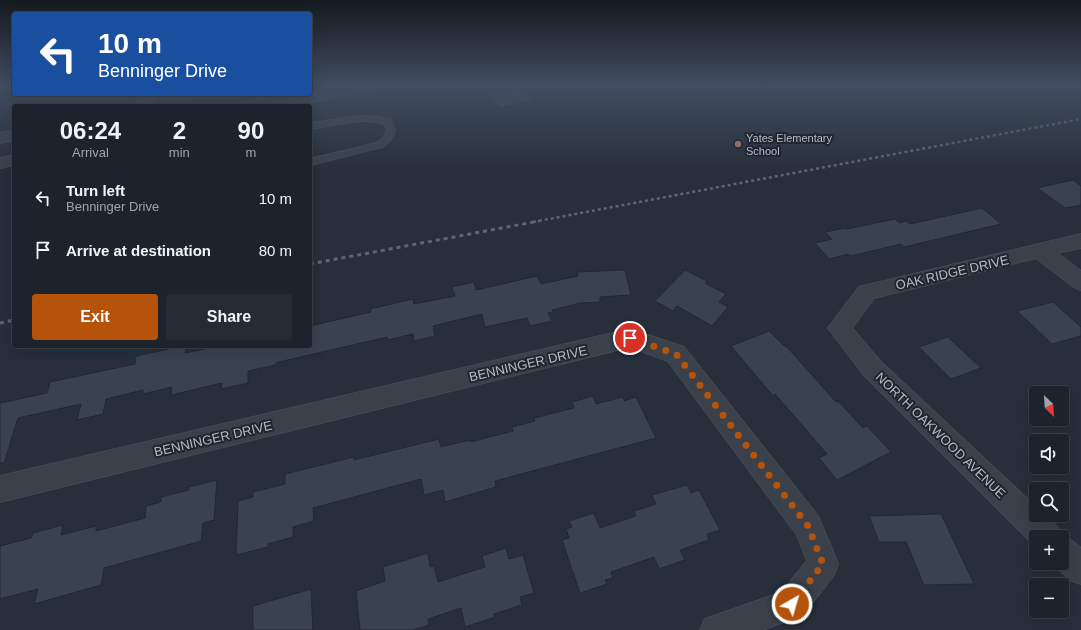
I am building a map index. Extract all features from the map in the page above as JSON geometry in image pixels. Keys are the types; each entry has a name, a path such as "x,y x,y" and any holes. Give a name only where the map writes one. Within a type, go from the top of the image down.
{"street":[{"path":"0,138 12,135"},
{"path":"0,163 12,160"},
{"name":"OAK RIDGE DRIVE","path":"839,328 867,292 1081,241"},
{"path":"1040,251 1081,282"},
{"name":"NORTH OAKWOOD AVENUE","path":"839,328 871,367 1040,530"},
{"name":"BENNINGER DRIVE","path":"0,489 630,338 676,354 808,526 823,564 792,604 716,630"},
{"path":"1069,558 1081,570"}],"lane":[{"path":"312,126 364,117 378,118 388,122 391,131 387,140 379,145 312,162"}],"building":[{"path":"1073,180 1081,186 1081,205 1065,208 1037,188"},
{"path":"982,208 1001,224 904,247 901,244 851,256 849,254 829,259 815,243 832,239 825,232 895,219 899,223 906,221 910,224"},
{"path":"625,270 631,295 600,297 600,302 580,303 552,310 553,312 548,313 552,321 530,326 527,318 485,327 482,314 433,326 435,336 414,341 413,334 387,340 387,337 279,362 276,363 276,365 248,371 248,383 221,389 222,383 171,395 172,387 143,394 143,390 106,399 103,414 77,420 81,404 18,418 4,463 0,463 0,403 47,393 50,382 135,364 136,356 173,348 186,348 185,353 209,348 312,348 312,326 371,312 370,309 413,299 414,304 455,296 452,287 474,282 476,290 537,276 541,284 578,276 577,272"},
{"path":"685,270 707,281 705,283 726,294 719,302 728,307 712,326 677,306 673,311 655,301"},
{"path":"1053,302 1081,327 1081,336 1052,344 1017,311"},
{"path":"769,331 784,346 786,346 836,402 838,401 863,428 867,426 891,452 837,480 819,458 827,454 775,394 773,396 731,346"},
{"path":"948,337 981,368 951,379 919,347"},
{"path":"593,396 596,404 623,397 624,401 636,397 656,438 495,481 496,487 445,502 443,490 424,495 421,479 313,508 314,521 293,527 293,537 268,544 268,547 236,555 238,501 253,497 253,492 285,484 285,474 354,457 354,460 439,439 441,447 470,440 470,442 513,431 512,427 535,421 534,418 574,408 572,402"},
{"path":"217,480 214,520 203,523 201,541 104,568 101,585 34,604 38,589 0,599 0,546 31,538 33,533 63,525 61,535 96,526 96,531 145,518 146,506 161,502 161,497 189,490 189,487"},
{"path":"687,485 691,493 699,490 720,530 707,534 709,540 680,550 685,560 659,569 654,557 611,572 613,578 605,580 607,584 580,593 562,540 569,538 566,529 572,527 569,521 594,513 600,528 636,516 634,511 656,504 652,495"},
{"path":"941,514 974,584 924,585 906,542 879,542 869,516"},
{"path":"506,548 509,559 523,555 534,593 520,597 522,605 494,614 495,617 465,627 461,608 428,619 429,625 414,630 360,630 356,591 385,581 383,567 428,553 430,567 434,566 438,582 485,567 482,556"},
{"path":"311,589 313,630 253,630 253,606"}],"railway":[{"path":"533,222 1081,119"},
{"path":"312,264 539,221"},
{"path":"0,323 12,320"}],"place":[{"name":"Yates Elementary School","path":"738,144"}],"route":[{"path":"630,338 676,354 808,526 823,564 792,604"}]}
